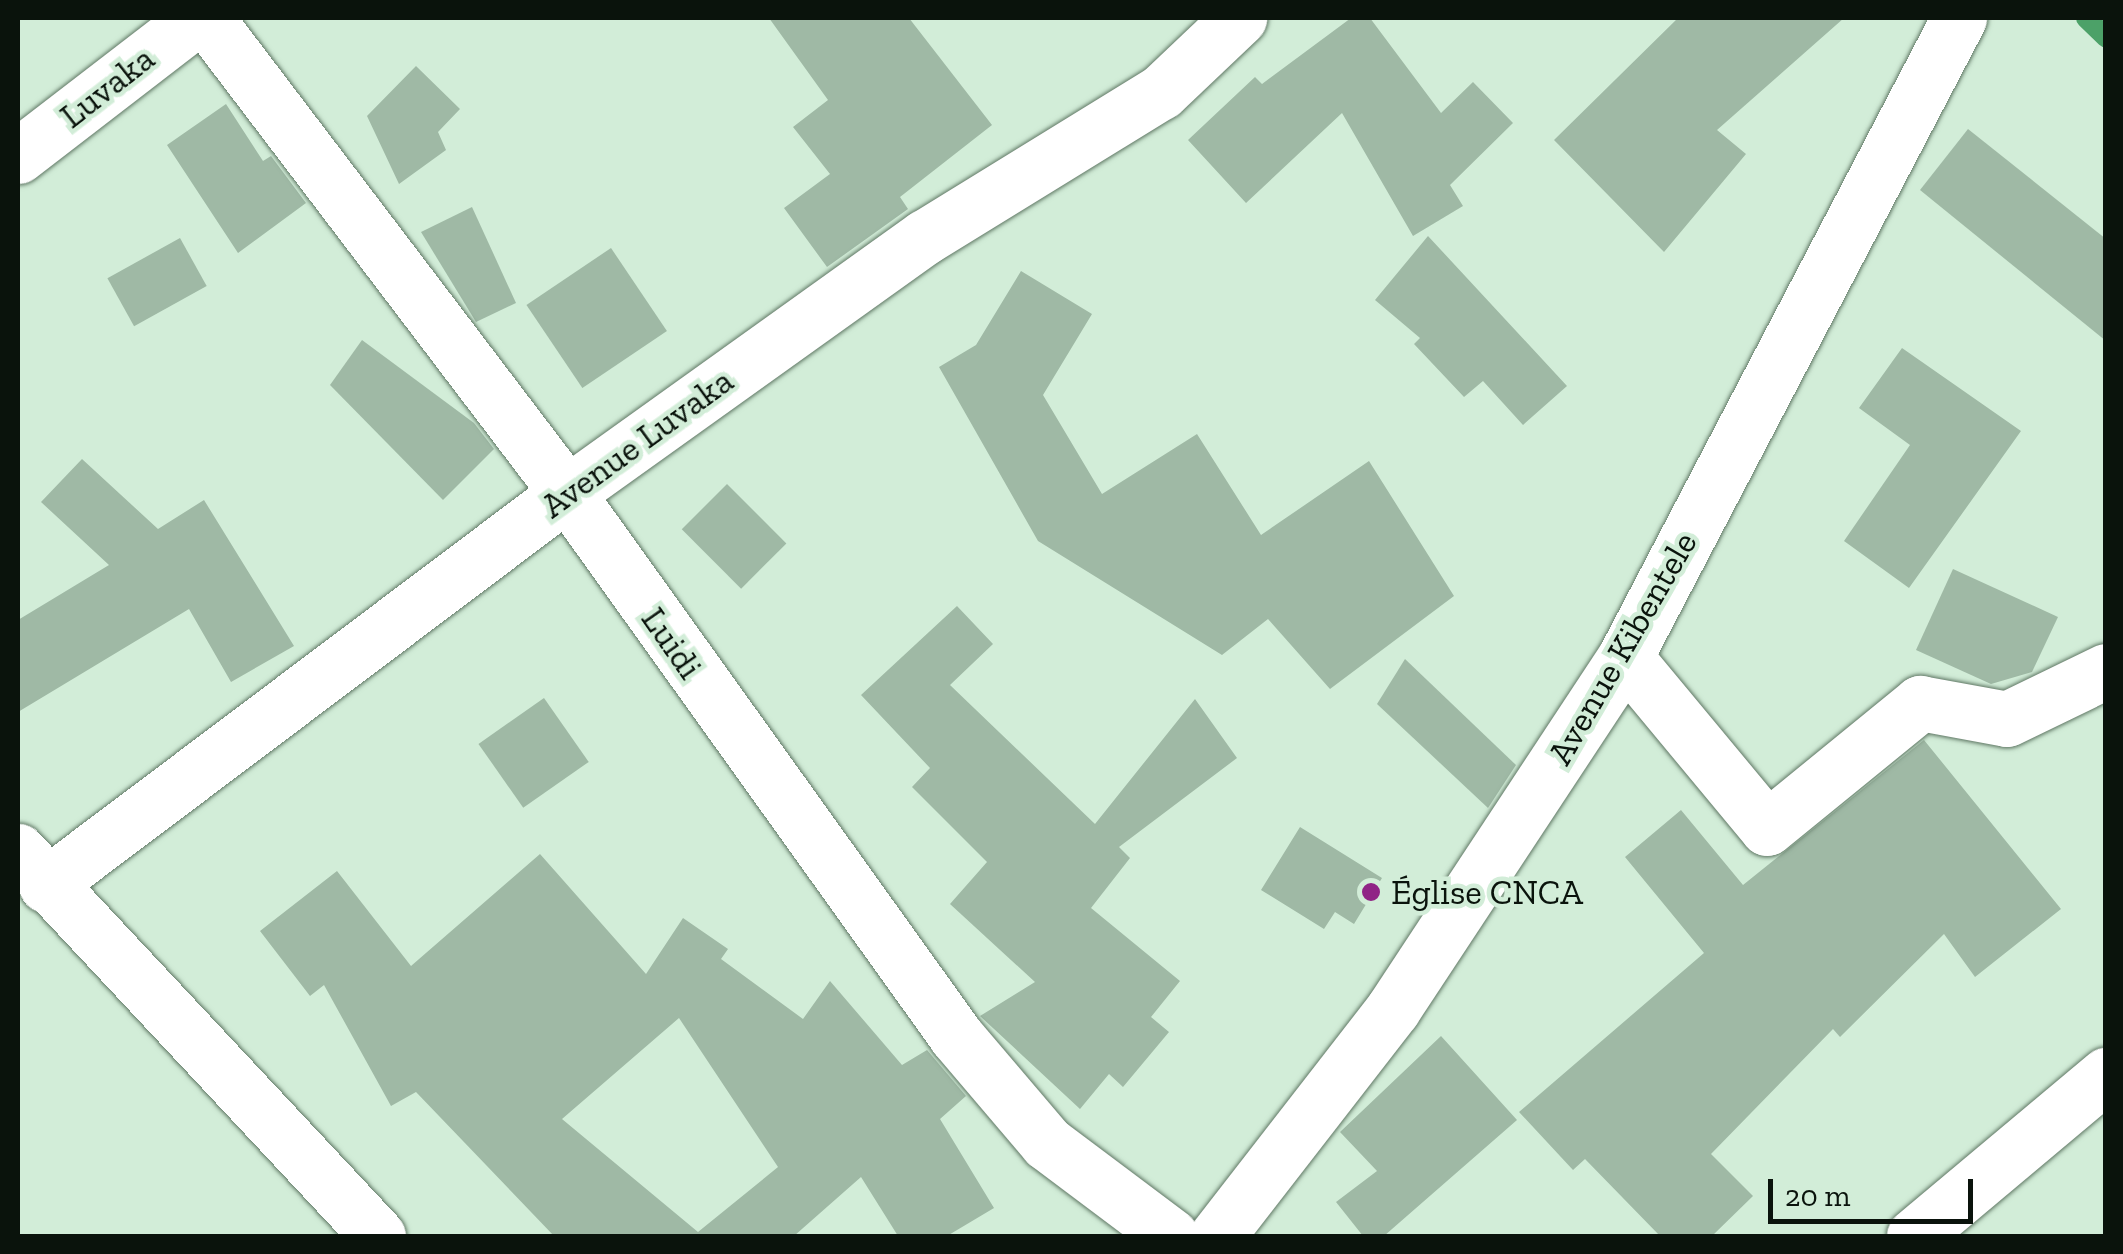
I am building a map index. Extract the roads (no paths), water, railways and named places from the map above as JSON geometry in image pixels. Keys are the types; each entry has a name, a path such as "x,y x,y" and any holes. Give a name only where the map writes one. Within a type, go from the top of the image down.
{"street":[{"name":"Luvaka","path":"18,156 196,18"},
{"name":"Luidi","path":"206,18 567,493 956,1036 1046,1143 1170,1236"},
{"name":"Avenue Luvaka","path":"32,868 925,237 1161,92 1238,18"},
{"name":"Avenue Kibentele","path":"1217,1236 1393,1009 1625,657 1959,18"},
{"path":"1625,657 1767,828 1920,702 2007,719 2106,670"},
{"path":"32,868 378,1236"},
{"path":"1914,1236 2106,1075"}],"waterway":[{"path":"2086,18 2106,37"}],"place":[{"name":"Église CNCA","path":"1371,892"}]}
